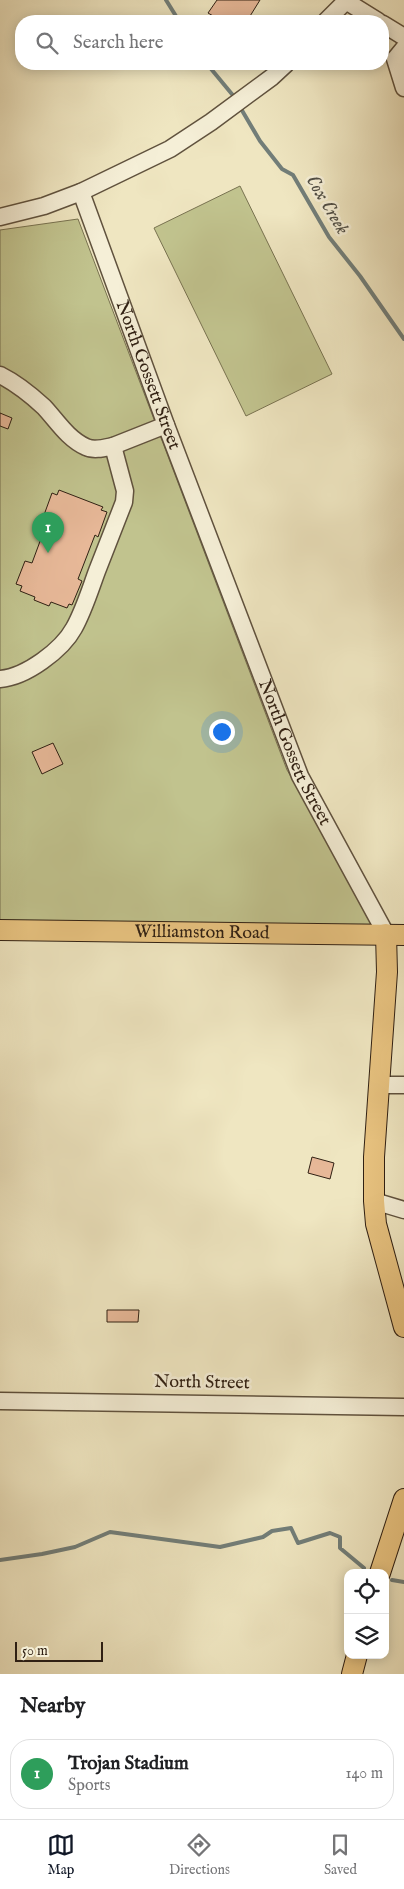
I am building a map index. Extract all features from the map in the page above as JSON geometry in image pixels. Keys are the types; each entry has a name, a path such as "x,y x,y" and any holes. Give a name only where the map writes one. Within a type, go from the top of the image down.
{"main road":[{"name":"Williamston Road","path":"0,930 395,935"},
{"name":"North Gossett Street","path":"395,935 387,972 374,1157 374,1201 376,1224 404,1327"},
{"path":"381,1569 404,1499"},
{"path":"352,1674 356,1659"}],"street":[{"path":"331,15 345,0 369,15"},
{"path":"389,28 404,37"},
{"path":"404,48 395,59 404,88"},
{"path":"0,216 44,206 81,192 170,148 211,122 280,70"},
{"name":"North Gossett Street","path":"81,192 166,425 300,776 395,935"},
{"path":"0,375 28,393 70,437 87,448 100,449 113,446 166,425"},
{"path":"0,680 19,674 38,664 73,630 124,502 125,491 113,446"},
{"path":"379,1084 404,1085"},
{"path":"374,1201 404,1210"},
{"name":"North Street","path":"0,1401 404,1407"}],"green space":[{"path":"240,186 332,374 246,416 154,228"},
{"path":"78,219 287,770 386,934 0,930 0,230"}],"building":[{"path":"217,0 260,0 251,15 212,15 208,13"},
{"path":"0,413 12,418 8,429 0,426"},
{"path":"59,490 103,507 101,510 107,512 98,537 95,535 78,579 82,581 72,605 69,604 67,608 51,602 49,606 34,600 35,597 20,591 22,586 16,584 25,561 32,563 49,517 44,515 52,493 57,495"},
{"path":"53,743 63,764 42,774 32,752"},
{"path":"312,1157 334,1163 330,1179 308,1173"},
{"path":"107,1310 139,1310 138,1322 107,1322"}],"waterway":[{"name":"Cox Creek","path":"166,0 175,15"},
{"name":"Cox Creek","path":"212,70 236,99"},
{"name":"Cox Creek","path":"240,107 260,141 282,169 293,175 329,237 360,276 404,339"},
{"path":"0,1560 75,1547 110,1532 220,1547 263,1537 272,1531 291,1528 298,1543 330,1533 340,1537 340,1548 364,1568"},
{"path":"392,1580 404,1582"}],"place":[{"name":"Trojan Stadium","path":"48,553"}]}
